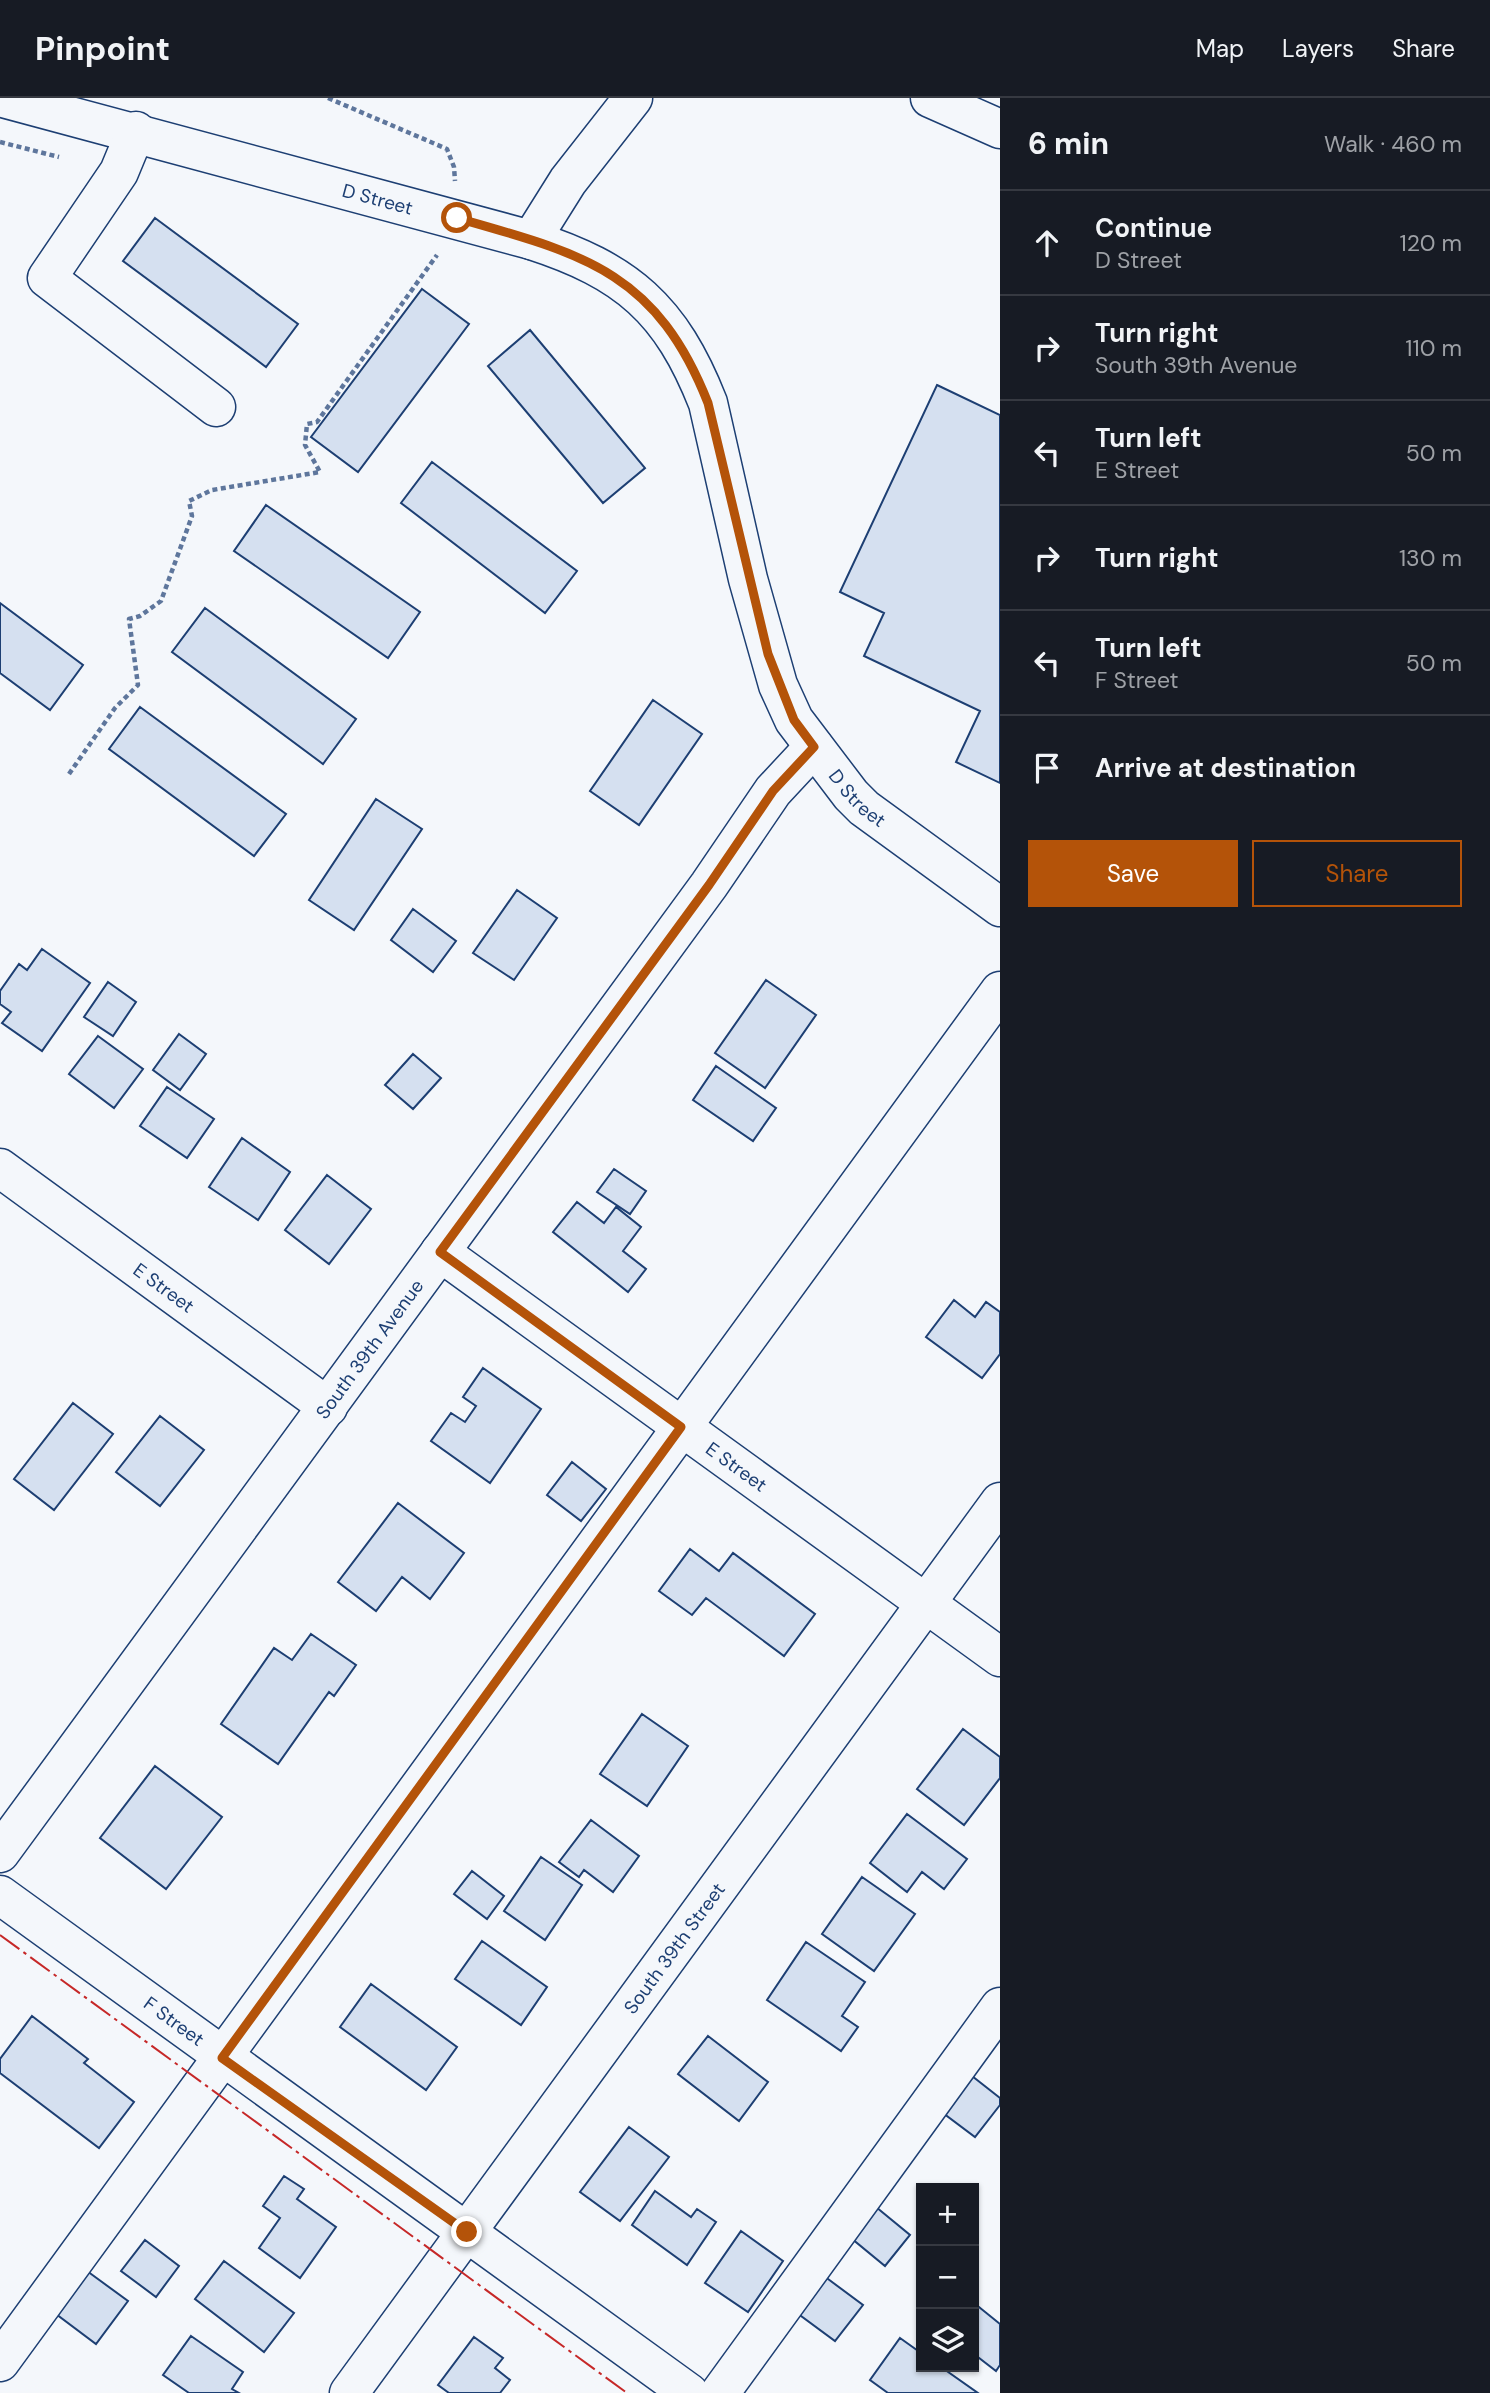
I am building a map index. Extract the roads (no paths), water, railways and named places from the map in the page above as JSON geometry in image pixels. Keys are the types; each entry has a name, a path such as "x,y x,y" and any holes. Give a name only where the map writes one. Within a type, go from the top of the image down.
{"street":[{"name":"D Street","path":"3,98 136,131 531,240 569,252 608,270 642,296 676,337 693,366 708,403 768,654 794,720 864,808 1000,907"},
{"path":"531,240 568,181 633,98"},
{"path":"930,98 1000,130"},
{"path":"136,131 118,172 47,278 216,407"},
{"name":"South 39th Avenue","path":"0,1853 701,896 773,791 814,747"},
{"path":"0,2362 1000,992"},
{"name":"E Street","path":"0,1168 328,1406"},
{"name":"E Street","path":"440,1252 1000,1657"},
{"name":"South 39th Street","path":"349,2393 1000,1502"},
{"name":"F Street","path":"0,1895 689,2393"},
{"path":"720,2393 1000,2007"}]}
